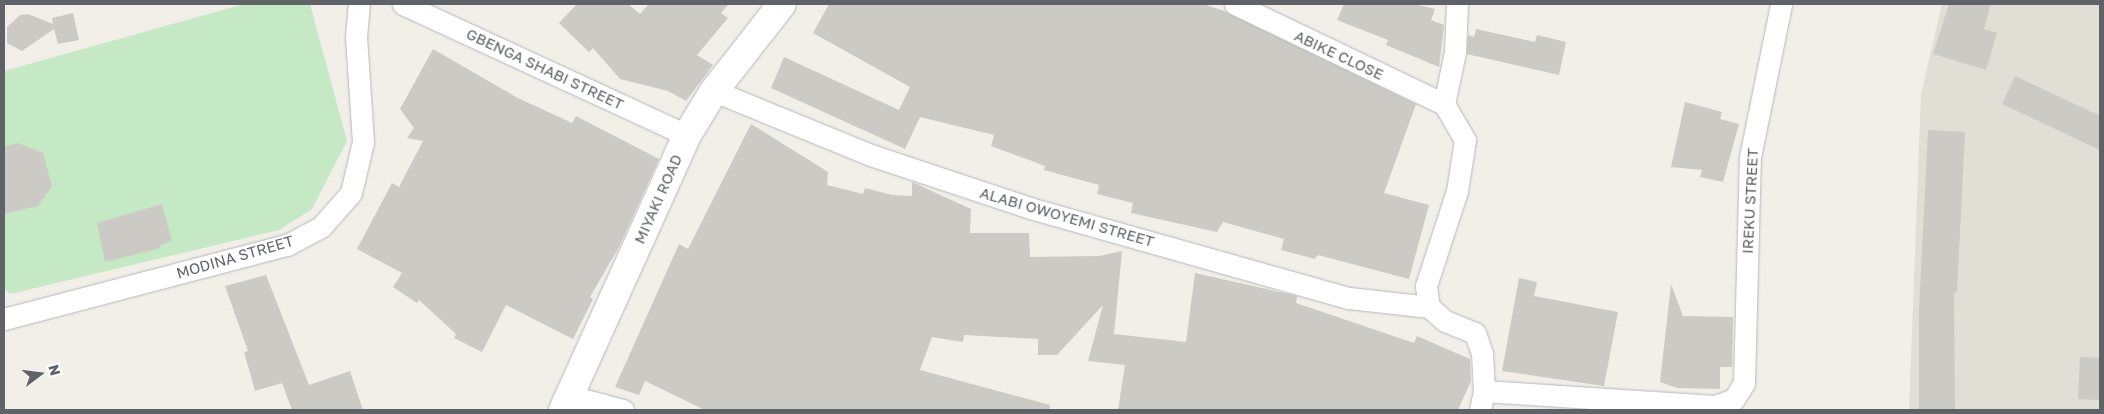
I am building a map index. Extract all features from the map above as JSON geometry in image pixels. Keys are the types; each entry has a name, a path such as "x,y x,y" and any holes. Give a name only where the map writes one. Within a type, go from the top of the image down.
{"street":[{"name":"MODINA STREET","path":"4,319 287,245 321,227 351,194 363,142 356,37 359,4"},
{"name":"GBENGA SHABI STREET","path":"403,4 687,135"},
{"name":"MIYAKI ROAD","path":"566,403 687,135 714,91 782,4"},
{"name":"ABIKE CLOSE","path":"1235,4 1444,104"},
{"path":"1458,4 1455,52 1444,104 1464,140 1457,191 1426,286 1429,307 1445,321 1475,333 1482,353 1482,400"},
{"name":"IREKU STREET","path":"1482,400 1715,406 1734,399 1744,383 1750,157 1782,4"},
{"name":"ALABI OWOYEMI STREET","path":"714,91 872,155 1030,208 1349,298 1429,307"},
{"path":"566,403 623,410"}],"shaded area":[{"path":"1942,4 2100,4 2100,410 1909,410 1921,94"}],"green space":[{"path":"244,4 310,4 347,141 312,209 279,230 10,294 4,288 4,71"}],"building":[{"path":"577,4 628,4 640,14 649,4 729,4 721,13 728,18 697,55 713,65 686,101 668,91 620,79 593,48 589,52 559,23"},
{"path":"829,4 1203,4 1224,11 1416,104 1384,193 1429,205 1409,279 1318,255 1315,259 1281,250 1284,239 1223,222 1217,232 1131,213 1133,203 1097,194 1099,185 1044,170 1045,166 991,146 994,135 920,117 905,149 771,88 784,57 899,110 910,87 813,33"},
{"path":"1344,4 1414,4 1435,9 1431,20 1444,25 1439,67 1386,45 1388,40 1337,20"},
{"path":"1949,4 1991,4 1984,29 1997,33 1986,70 1933,54"},
{"path":"73,13 79,40 58,44 54,29 22,51 7,43 7,27 20,15 28,14 53,24 52,18"},
{"path":"1476,29 1535,42 1537,35 1566,42 1559,75 1467,54 1468,35 1474,37"},
{"path":"433,49 518,98 572,123 576,116 659,159 619,247 590,297 593,299 573,339 506,305 482,352 454,338 456,334 419,300 417,303 393,287 402,273 357,249 392,183 399,187 423,141 407,138 414,128 400,109"},
{"path":"2015,76 2100,116 2100,150 2002,104"},
{"path":"1685,102 1722,112 1720,119 1739,124 1723,182 1700,177 1702,170 1671,167"},
{"path":"751,124 828,172 827,185 863,194 865,188 892,195 912,196 912,182 971,209 970,233 1029,233 1030,257 1099,256 1122,251 1114,334 1186,342 1195,273 1297,296 1296,303 1414,343 1417,336 1470,359 1471,381 1458,410 1118,410 1125,365 1088,361 1103,305 1057,355 1038,355 1038,339 964,335 963,342 932,337 920,370 1050,405 1049,410 705,410 645,381 639,395 615,387 679,244 688,249"},
{"path":"1928,130 1965,132 1957,292 1954,292 1955,410 1919,410 1919,309"},
{"path":"18,143 43,153 52,186 38,206 4,214 4,147"},
{"path":"162,204 172,241 160,245 161,248 105,262 97,223"},
{"path":"266,275 309,385 350,371 363,410 292,410 282,383 255,391 244,352 248,351 225,286"},
{"path":"1519,278 1537,282 1534,296 1618,312 1604,386 1502,371"},
{"path":"1671,284 1683,316 1733,317 1732,367 1720,367 1720,389 1677,388 1660,382"},
{"path":"2080,357 2100,358 2100,400 2078,399"}]}
